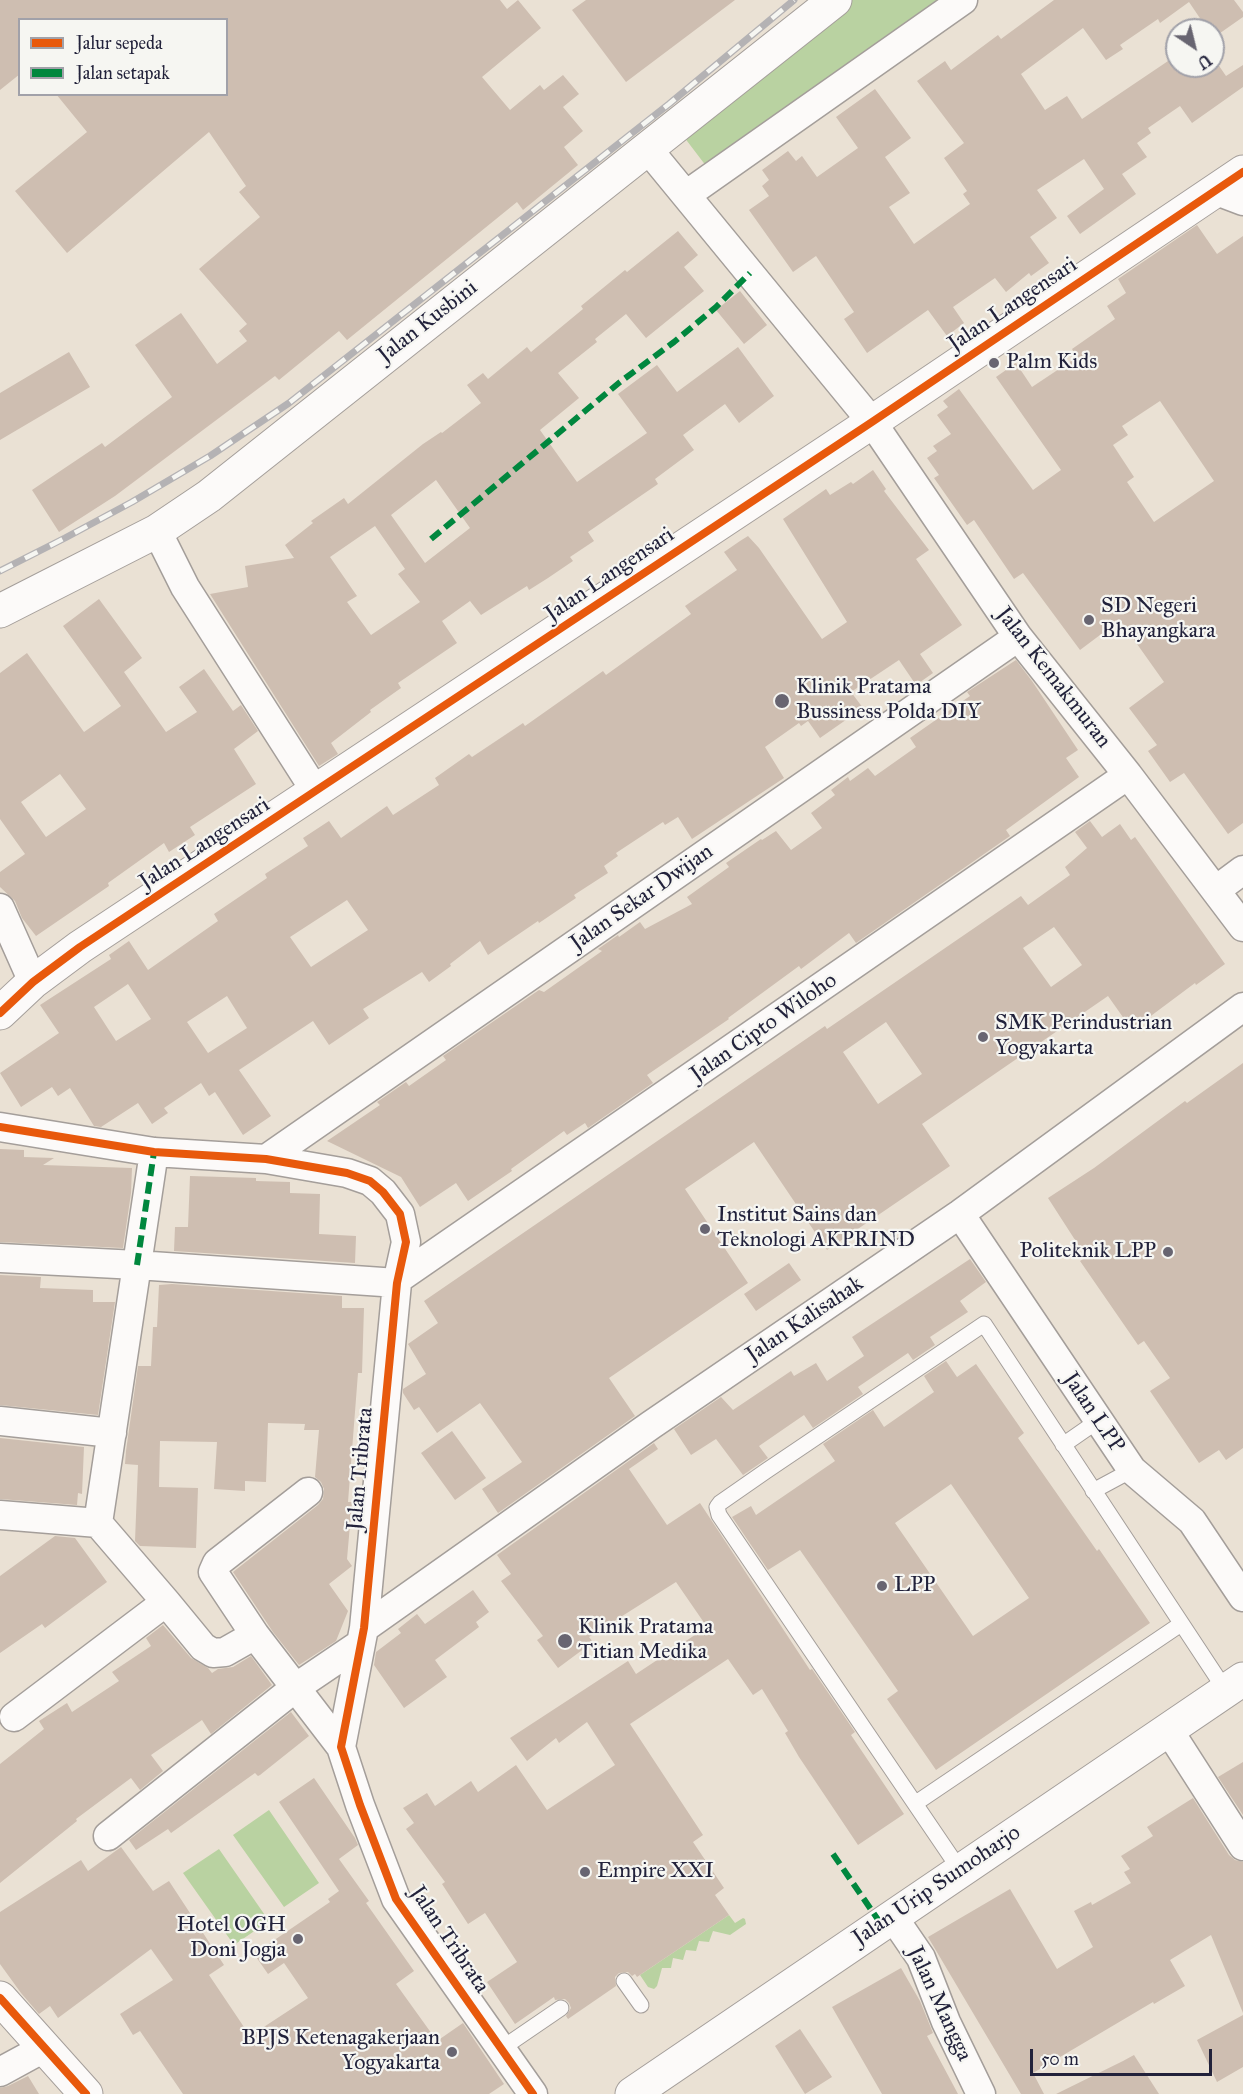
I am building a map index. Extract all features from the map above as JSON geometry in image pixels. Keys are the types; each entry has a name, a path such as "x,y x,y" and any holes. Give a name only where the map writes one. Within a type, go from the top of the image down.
{"main road":[{"name":"Jalan Kusbini","path":"0,611 157,531 209,496 834,0"},
{"name":"Jalan Langensari","path":"0,1013 33,982 80,947 872,422 1229,196 1243,172"},
{"name":"Jalan Urip Sumoharjo","path":"633,2094 1234,1685"},
{"path":"0,1998 86,2094"}],"street":[{"path":"686,195 963,0"},
{"name":"Jalan Kemakmuran","path":"647,148 872,422 1018,637 1128,775 1243,927"},
{"path":"157,531 185,586 316,792"},
{"name":"Jalan Sekar Dwijan","path":"266,1160 1018,637"},
{"name":"Jalan Cipto Wiloho","path":"397,1281 1128,775"},
{"path":"1216,890 1243,870"},
{"path":"0,908 33,982"},
{"name":"Jalan Kalisahak","path":"108,1836 362,1636 651,1425 960,1214 1243,1007"},
{"name":"Jalan Tribrata","path":"0,1127 153,1152 266,1160 347,1173 370,1181 383,1192 400,1214 406,1242 397,1281 362,1636 342,1747 360,1805 396,1899 533,2094"},
{"path":"99,1523 153,1152"},
{"name":"Jalan LPP","path":"960,1214 1132,1470 1192,1521 1243,1597"},
{"path":"0,1258 397,1281"},
{"path":"0,1421 112,1433"},
{"path":"308,1492 214,1568 213,1572 255,1635 342,1747"},
{"path":"0,1515 99,1523 203,1647 213,1653 225,1652 255,1635"},
{"path":"14,1717 166,1602"},
{"path":"1168,1729 1243,1846"},
{"name":"Jalan Mangga","path":"892,1917 921,1958 946,2022 981,2094"},
{"path":"0,2072 44,2048"}],"lane":[{"path":"960,1870 723,1523 717,1507 766,1471 984,1324 1181,1624 1234,1685"},
{"path":"1063,1445 1099,1420"},
{"path":"1094,1491 1132,1470"},
{"path":"916,1803 1181,1624"},
{"path":"624,1981 641,2005"},
{"path":"501,2049 561,2008"}],"green space":[{"path":"852,0 942,0 716,179 684,137"},
{"path":"269,1810 319,1883 284,1907 233,1835"},
{"path":"219,1849 269,1921 234,1945 183,1873"},
{"path":"729,1915 735,1923 743,1918 746,1924 730,1935 713,1931 709,1942 699,1941 696,1951 686,1950 683,1960 673,1958 671,1968 662,1968 657,1986 654,1989 648,1987 640,1975"}],"building":[{"path":"0,0 500,0 507,9 518,0 541,28 482,77 510,110 540,85 544,90 563,75 579,94 563,107 583,131 564,147 578,165 523,210 517,202 347,340 339,331 279,380 275,376 115,496 59,532 32,490 102,443 105,447 172,397 135,345 181,313 217,364 247,341 239,331 247,324 199,269 260,217 239,192 246,186 209,132 67,253 15,191 87,132 58,96 228,96 228,18 18,18 18,76 0,90"},
{"path":"586,0 735,0 626,82 572,10"},
{"path":"1054,0 1234,0 1243,12 1243,17 1225,30 1225,18 1200,18 1189,2 1160,23 1158,19 1120,45 1123,49 1106,60 1083,28 1021,74 1045,110 1067,96 1082,119 1165,63 1165,78 1225,78 1225,75 1243,65 1243,87 1192,123 1180,106 1148,128 1151,133 1137,143 1147,157 1122,174 1136,194 1080,234 1067,216 1104,189 1084,159 1037,190 1057,218 1030,237 1049,263 1031,276 1029,273 1006,292 995,278 953,307 964,323 947,336 928,310 867,353 844,319 854,312 816,256 793,272 749,210 769,196 762,186 769,180 762,170 788,151 796,161 802,156 817,177 858,148 836,117 875,89 911,138 885,157 910,193 889,207 914,244 970,204 963,194 967,191 944,158 964,143 917,81 945,61 951,70 998,35 1001,39"},
{"path":"1197,225 1217,254 1243,236 1243,823 1228,834 1184,773 1170,782 1148,751 1157,745 1129,708 1164,682 1120,620 1080,650 1023,573 1014,579 974,520 967,525 934,478 939,475 927,458 937,451 933,446 951,434 937,415 948,407 943,401 959,389 1033,490 1061,470 996,377 1016,363 1032,387 1077,357 1072,349 1115,319 1107,306 1126,293 1118,279","holes":["1160,401 1214,481 1154,522 1127,482 1134,477 1113,445 1128,435 1122,426"]},
{"path":"678,231 698,255 684,267 704,291 646,338 626,314 595,339 597,342 558,373 579,398 540,430 577,482 647,433 618,394 657,365 677,392 738,347 774,396 739,423 725,404 683,435 694,450 655,479 658,484 588,532 594,541 570,557 573,561 548,578 529,590 527,586 481,615 470,601 442,621 457,643 398,683 401,688 370,710 371,712 331,743 338,754 319,766 210,594 248,587 245,566 294,558 285,545 313,523 311,521 344,498 348,504 423,444 442,433 481,403 467,385 483,373 488,379 527,347 531,352 583,309 581,306 625,270 627,272","holes":["436,480 470,528 425,563 391,515","375,526 405,569 398,574 420,602 371,635 347,602 357,596 330,557"]},
{"path":"740,291 767,325 744,344 716,310"},
{"path":"69,352 90,387 0,440 0,393"},
{"path":"873,470 886,489 884,491 929,550 916,559 962,625 920,654 933,673 916,685 899,660 851,692 863,708 820,738 808,721 801,726 799,723 765,747 784,778 692,839 678,817 665,825 663,822 616,853 618,856 604,866 608,873 574,895 576,898 488,955 480,941 429,982 422,972 363,1009 369,1018 329,1045 313,1021 239,1070 271,1116 243,1135 215,1092 209,1096 201,1083 164,1108 168,1113 152,1124 138,1103 101,1127 94,1126 70,1088 58,1096 52,1087 21,1107 0,1073 59,1033 40,1005 111,959 109,955 129,941 148,970 218,921 214,914 267,878 265,874 308,846 303,838 329,821 341,838 387,806 393,815 439,785 435,778 469,754 472,757 523,723 525,726 603,671 606,675 691,614 685,606 737,570 724,552 748,536 759,548 822,639 847,622 783,519 826,489 830,495 851,482 853,484","holes":["347,900 368,930 311,967 290,937","128,984 151,1019 116,1041 94,1007","227,996 247,1028 208,1053 187,1022"]},
{"path":"99,599 142,658 124,672 166,732 197,712 179,687 204,669 233,711 241,705 258,731 234,749 256,784 190,827 195,835 169,852 164,843 108,883 109,886 36,936 22,918 15,901 0,887 0,872 25,854 0,819 0,673 27,653 84,732 121,706 63,626","holes":["60,774 86,809 46,837 21,802"]},
{"path":"1016,660 1078,750 1066,758 1079,777 1006,830 1010,836 856,943 849,933 801,969 799,966 729,1019 647,1075 653,1083 588,1128 585,1123 567,1135 564,1131 468,1201 456,1183 420,1207 401,1177 327,1141 380,1105 377,1102 406,1082 409,1086 446,1060 443,1056 539,990 544,992 602,951 598,949 618,935 619,937 640,922 645,929 692,904 687,897 729,867 726,863 761,839 776,831 791,850 822,828 811,813 835,795 831,790 848,777 850,781 868,768 875,776 916,747 910,738 970,696 967,692"},
{"path":"1090,821 1102,837 1120,824 1131,840 1135,837 1225,964 1196,985 1195,983 1132,1030 1108,996 922,1124 950,1166 827,1250 754,1142 685,1189 748,1283 609,1378 635,1416 498,1513 482,1489 522,1462 480,1403 437,1433 419,1407 414,1410 403,1393 403,1389 426,1374 408,1344 438,1323 424,1301 825,1026 827,1029 1021,896 1028,905 1070,875 1065,867 1087,848 1075,832","holes":["1054,927 1082,965 1051,987 1023,948","886,1022 922,1074 878,1104 843,1052"]},
{"path":"1243,1063 1243,1448 1226,1460 1219,1450 1199,1463 1150,1391 1170,1378 1144,1341 1138,1345 1080,1261 1086,1257 1048,1198"},
{"path":"0,1149 24,1150 24,1157 54,1158 43,1165 132,1168 131,1193 123,1248 0,1242"},
{"path":"190,1176 256,1178 256,1181 290,1182 290,1193 320,1194 319,1234 356,1236 355,1263 174,1251 175,1227 188,1227"},
{"path":"970,1259 986,1282 960,1301 968,1312 930,1337 935,1345 913,1360 908,1353 858,1387 863,1394 813,1428 804,1415 759,1446 768,1458 743,1475 716,1439 691,1455 674,1429 721,1397 733,1410 791,1371 794,1376 816,1363 827,1381 864,1356 852,1337"},
{"path":"789,1263 801,1280 756,1311 744,1294"},
{"path":"0,1275 41,1277 40,1288 93,1290 93,1302 115,1302 98,1415 0,1405"},
{"path":"159,1285 342,1296 342,1308 364,1308 362,1373 358,1373 348,1502 352,1502 347,1559 352,1566 329,1584 348,1611 336,1641 299,1665 273,1632 233,1572 323,1499 324,1489 315,1477 319,1430 304,1430 305,1424 268,1423 266,1482 245,1481 245,1491 214,1489 217,1442 160,1441 159,1487 198,1488 196,1548 140,1546 135,1541 138,1465 125,1464 138,1366 151,1366 153,1327 157,1327"},
{"name":"LPP","path":"946,1361 957,1377 976,1364 1024,1433 1018,1438 1150,1623 936,1770 887,1699 898,1691 800,1550 768,1570 732,1517 751,1506 756,1515 835,1461 823,1444 873,1410 884,1427 934,1392 924,1376","holes":["951,1484 1029,1598 973,1636 895,1523"]},
{"path":"452,1431 486,1478 455,1500 421,1453"},
{"path":"0,1438 84,1447 82,1494 78,1493 77,1505 0,1499"},
{"path":"654,1443 658,1449 629,1469 667,1525 700,1503 810,1670 812,1669 855,1732 851,1735 904,1814 858,1845 799,1757 785,1733 788,1731 762,1689 753,1695 728,1659 630,1724 703,1835 693,1842 724,1888 715,1895 729,1915 637,1977 628,1972 619,1973 615,1977 616,1986 568,2019 566,2016 571,2008 569,2003 565,1999 555,2000 554,1997 515,2024 487,1982 517,1962 485,1913 468,1924 442,1884 445,1882 406,1829 414,1823 403,1808 427,1793 435,1806 471,1781 478,1792 516,1765 547,1810 615,1765 587,1722 559,1743 556,1738 527,1761 510,1738 628,1661 636,1674 707,1627 676,1582 589,1637 593,1642 558,1668 537,1640 543,1636 501,1581 511,1574 497,1555"},
{"path":"55,1536 75,1538 107,1582 45,1628 42,1624 0,1653 0,1576"},
{"path":"473,1590 489,1612 476,1622 479,1627 435,1660 447,1677 404,1708 374,1665 376,1652 401,1633 398,1629 417,1614 425,1624"},
{"path":"163,1625 191,1658 212,1673 218,1669 233,1667 251,1656 272,1685 211,1734 202,1720 151,1755 163,1771 140,1790 131,1778 76,1819 77,1821 0,1883 0,1764 44,1729 39,1721 67,1703 72,1712 119,1681 112,1672 151,1646 146,1638"},
{"path":"291,1712 309,1736 260,1775 255,1773 171,1833 168,1829 136,1850 129,1840"},
{"path":"1243,1762 1243,1815 1218,1777"},
{"path":"314,1778 358,1845 339,1859 369,1901 366,1903 414,1971 396,1984 437,2041 463,2023 504,2084 489,2094 183,2094 140,2031 133,2035 120,2014 173,1980 151,1949 58,2018 50,2006 39,2014 0,1964 0,1912 81,1860 88,1871 121,1847 153,1891 169,1881 224,1965 209,1975 250,2036 308,1998 284,1963 268,1974 254,1954 330,1902 328,1899 339,1891 279,1802"},
{"path":"1193,1798 1229,1855 1243,1862 1243,2013 1211,1935 1170,1960 1185,1986 1154,2004 1153,2002 1033,2073 1044,2094 1021,2094 928,1937 1010,1889 1057,1969 1093,1947 1074,1911 1091,1902 1092,1905 1131,1883 1124,1872 1130,1869 1121,1856 1153,1836 1147,1827"},
{"path":"901,1968 920,2001 933,2033 927,2036 958,2094 882,2094 832,2007"},
{"path":"1243,2015 1243,2067 1217,2082 1197,2040"},
{"path":"800,2029 832,2077 805,2094 775,2046"},
{"path":"1134,2055 1159,2094 1056,2094 1123,2061"},
{"path":"28,2076 39,2094 0,2094 0,2088"}],"railway":[{"path":"0,571 132,502 210,456 289,403 669,104 794,0"}],"marked path":[{"path":"431,539 620,382 716,307 750,273"},
{"path":"137,1265 154,1152"},
{"path":"833,1854 881,1924"}],"cycle path":[{"path":"0,1013 33,982 80,947 872,422 1243,172"},
{"path":"0,1127 154,1152 266,1159 347,1173 370,1181 383,1192 400,1214 406,1242 397,1283 364,1628 341,1747 360,1805 396,1899 533,2094"},
{"path":"0,1998 86,2094"}],"place":[{"name":"Palm Kids","path":"994,363"},
{"name":"SD Negeri Bhayangkara","path":"1089,620"},
{"name":"Klinik Pratama Bussiness Polda DIY","path":"782,701"},
{"name":"SMK Perindustrian Yogyakarta","path":"983,1037"},
{"name":"Institut Sains dan Teknologi AKPRIND","path":"705,1229"},
{"name":"Politeknik LPP","path":"1168,1252"},
{"name":"LPP","path":"882,1586"},
{"name":"Klinik Pratama Titian Medika","path":"565,1641"},
{"name":"Empire XXI","path":"585,1872"},
{"name":"Hotel OGH Doni Jogja","path":"298,1939"},
{"name":"BPJS Ketenagakerjaan Yogyakarta","path":"452,2052"}]}
